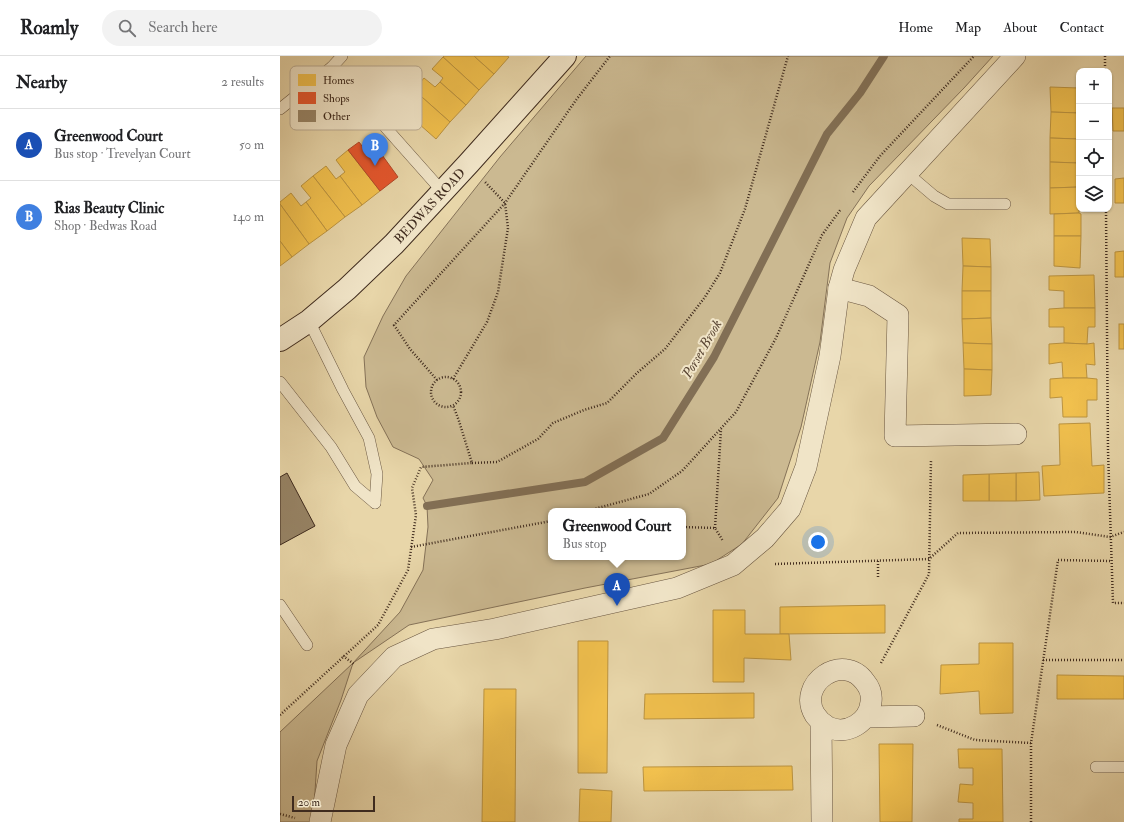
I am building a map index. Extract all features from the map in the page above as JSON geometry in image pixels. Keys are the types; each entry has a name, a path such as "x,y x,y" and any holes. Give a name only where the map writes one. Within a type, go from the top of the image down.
{"main road":[{"name":"BEDWAS ROAD","path":"280,340 309,320 347,289 394,244 442,191 469,164 564,56"}],"street":[{"path":"320,822 336,744 358,695 394,657 433,639 495,629 677,588 733,565 765,538 790,509 806,467 830,356 839,288 844,270 866,218 1015,56"},
{"path":"839,288 869,296 898,315 895,436 1016,434"},
{"path":"836,670 846,670 855,673 862,678 869,687 872,697 866,717 859,724 850,729 839,730 829,727 821,722 815,714 811,696 819,679 827,673 836,670"},
{"path":"866,717 914,716"},
{"path":"821,722 822,822"}],"lane":[{"path":"333,66 342,56"},
{"path":"280,109 290,101"},
{"path":"388,130 442,191"},
{"path":"907,173 934,196 948,204 1005,204"},
{"path":"280,382 331,447 355,486 375,503 377,474 368,438 309,320"},
{"path":"280,605 307,645"},
{"path":"1096,767 1124,767"}],"path":[{"path":"437,380 410,349 394,325 505,203 576,100 610,56"},
{"path":"280,715 378,625 408,570 416,515 412,488 421,467 497,462 538,439 553,422 607,403 669,344 705,296 720,273 745,210 788,56"},
{"path":"853,193 880,156 974,56"},
{"path":"1105,56 1105,68"},
{"path":"453,379 487,322 498,292 508,228 505,203 469,164"},
{"path":"598,508 649,494 682,471 736,412 776,338 822,235 844,205"},
{"path":"1106,212 1108,451 1111,561 1113,603 1124,603"},
{"path":"445,377 453,379 457,382 461,390 460,399 448,407 439,406 432,398 431,388 437,380 445,377"},
{"path":"453,405 472,463"},
{"path":"721,429 715,528 736,563"},
{"path":"869,687 929,574 931,435"},
{"path":"411,547 548,522"},
{"path":"686,527 715,528"},
{"path":"775,564 930,559 958,533 1076,532 1110,537 1124,532"},
{"path":"1031,822 1031,743 1058,560 1111,561"},
{"path":"878,561 878,578"},
{"path":"1044,660 1124,660"},
{"path":"914,716 975,740 1031,743"}],"shaded area":[{"path":"586,56 993,56 869,186 847,218 830,263 820,342 801,427 778,498 742,544 711,564 585,588 409,625 353,663 400,612 423,570 428,527 427,506 423,498 433,480 419,459 393,447 377,417 366,387 364,357 383,316 406,276 500,157"},
{"path":"353,663 341,700 317,761 313,822 280,822 280,732"}],"building: Homes":[{"path":"474,56 494,74 479,90 443,57"},
{"path":"474,56 507,56 509,57 494,74"},
{"path":"443,57 479,90 466,105 440,82 443,78 432,69"},
{"path":"424,78 435,87 440,82 466,105 450,122 422,97 422,80"},
{"path":"1050,87 1076,88 1076,113 1051,112"},
{"path":"422,97 450,122 436,139 422,127"},
{"path":"1112,108 1124,108 1124,131 1113,131"},
{"path":"1051,112 1076,113 1076,139 1050,138"},
{"path":"1050,138 1076,139 1076,163 1050,162"},
{"path":"348,150 380,191 362,205 340,176 345,172 336,160"},
{"path":"1050,162 1076,163 1076,187 1050,188"},
{"path":"326,166 336,179 340,176 362,205 345,217 313,176"},
{"path":"313,176 345,217 327,231 306,202 311,198 301,186"},
{"path":"1124,178 1124,203 1115,203 1115,179"},
{"path":"1076,187 1076,212 1079,213 1050,214 1050,188"},
{"path":"291,193 301,206 306,202 327,231 309,244 280,204 280,202"},
{"path":"280,204 309,244 292,257 280,241"},
{"path":"1054,214 1081,214 1081,236 1054,236"},
{"path":"1054,236 1081,236 1080,268 1054,266"},
{"path":"962,238 990,239 991,267 963,266"},
{"path":"280,241 292,257 280,266"},
{"path":"1124,251 1124,277 1115,277 1115,252"},
{"path":"963,266 991,267 991,291 962,291"},
{"path":"1094,275 1095,308 1064,308 1064,291 1049,290 1049,276"},
{"path":"962,291 991,291 991,318 962,319"},
{"path":"1095,308 1095,327 1088,327 1087,344 1064,343 1064,327 1049,327 1049,309"},
{"path":"991,318 992,344 963,343 962,319"},
{"path":"1119,324 1124,324 1124,349 1119,349"},
{"path":"963,343 992,344 992,370 964,369"},
{"path":"1094,343 1095,365 1086,364 1087,378 1063,378 1062,362 1049,364 1049,344"},
{"path":"964,369 992,370 991,395 964,396"},
{"path":"1050,379 1097,379 1097,400 1087,400 1087,417 1063,417 1062,397 1050,398"},
{"path":"1090,423 1092,466 1104,465 1104,493 1044,496 1042,466 1060,465 1059,424"},
{"path":"1039,472 1040,500 1016,501 1016,473"},
{"path":"1016,473 1016,501 989,501 989,474"},
{"path":"989,474 989,501 963,501 963,475"},
{"path":"885,605 885,633 780,634 780,607"},
{"path":"713,610 745,610 745,634 789,634 791,660 744,658 744,682 713,682"},
{"path":"578,641 608,641 607,773 578,773"},
{"path":"979,643 1013,643 1013,713 980,714 979,691 940,694 941,665 979,664"},
{"path":"1057,675 1124,676 1124,699 1057,699"},
{"path":"484,689 516,689 515,822 482,822"},
{"path":"754,693 754,718 644,719 645,694"},
{"path":"879,744 913,744 912,822 880,822"},
{"path":"958,749 1002,749 1003,822 959,822 959,819 973,819 973,803 958,802 960,784 973,785 973,768 959,768"},
{"path":"792,766 793,790 644,791 643,767"},
{"path":"580,789 612,791 611,822 579,822"}],"building: Shops":[{"path":"359,142 369,155 377,148 398,177 380,191 348,150"}],"building: Other":[{"path":"287,473 315,526 280,545 280,477"}],"waterway":[{"name":"Porset Brook","path":"427,506 585,482 663,438 714,357 827,134 860,93 884,56"}],"place":[{"name":"Rias Beauty Clinic","path":"375,166"},
{"name":"Greenwood Court","path":"617,606"}]}
